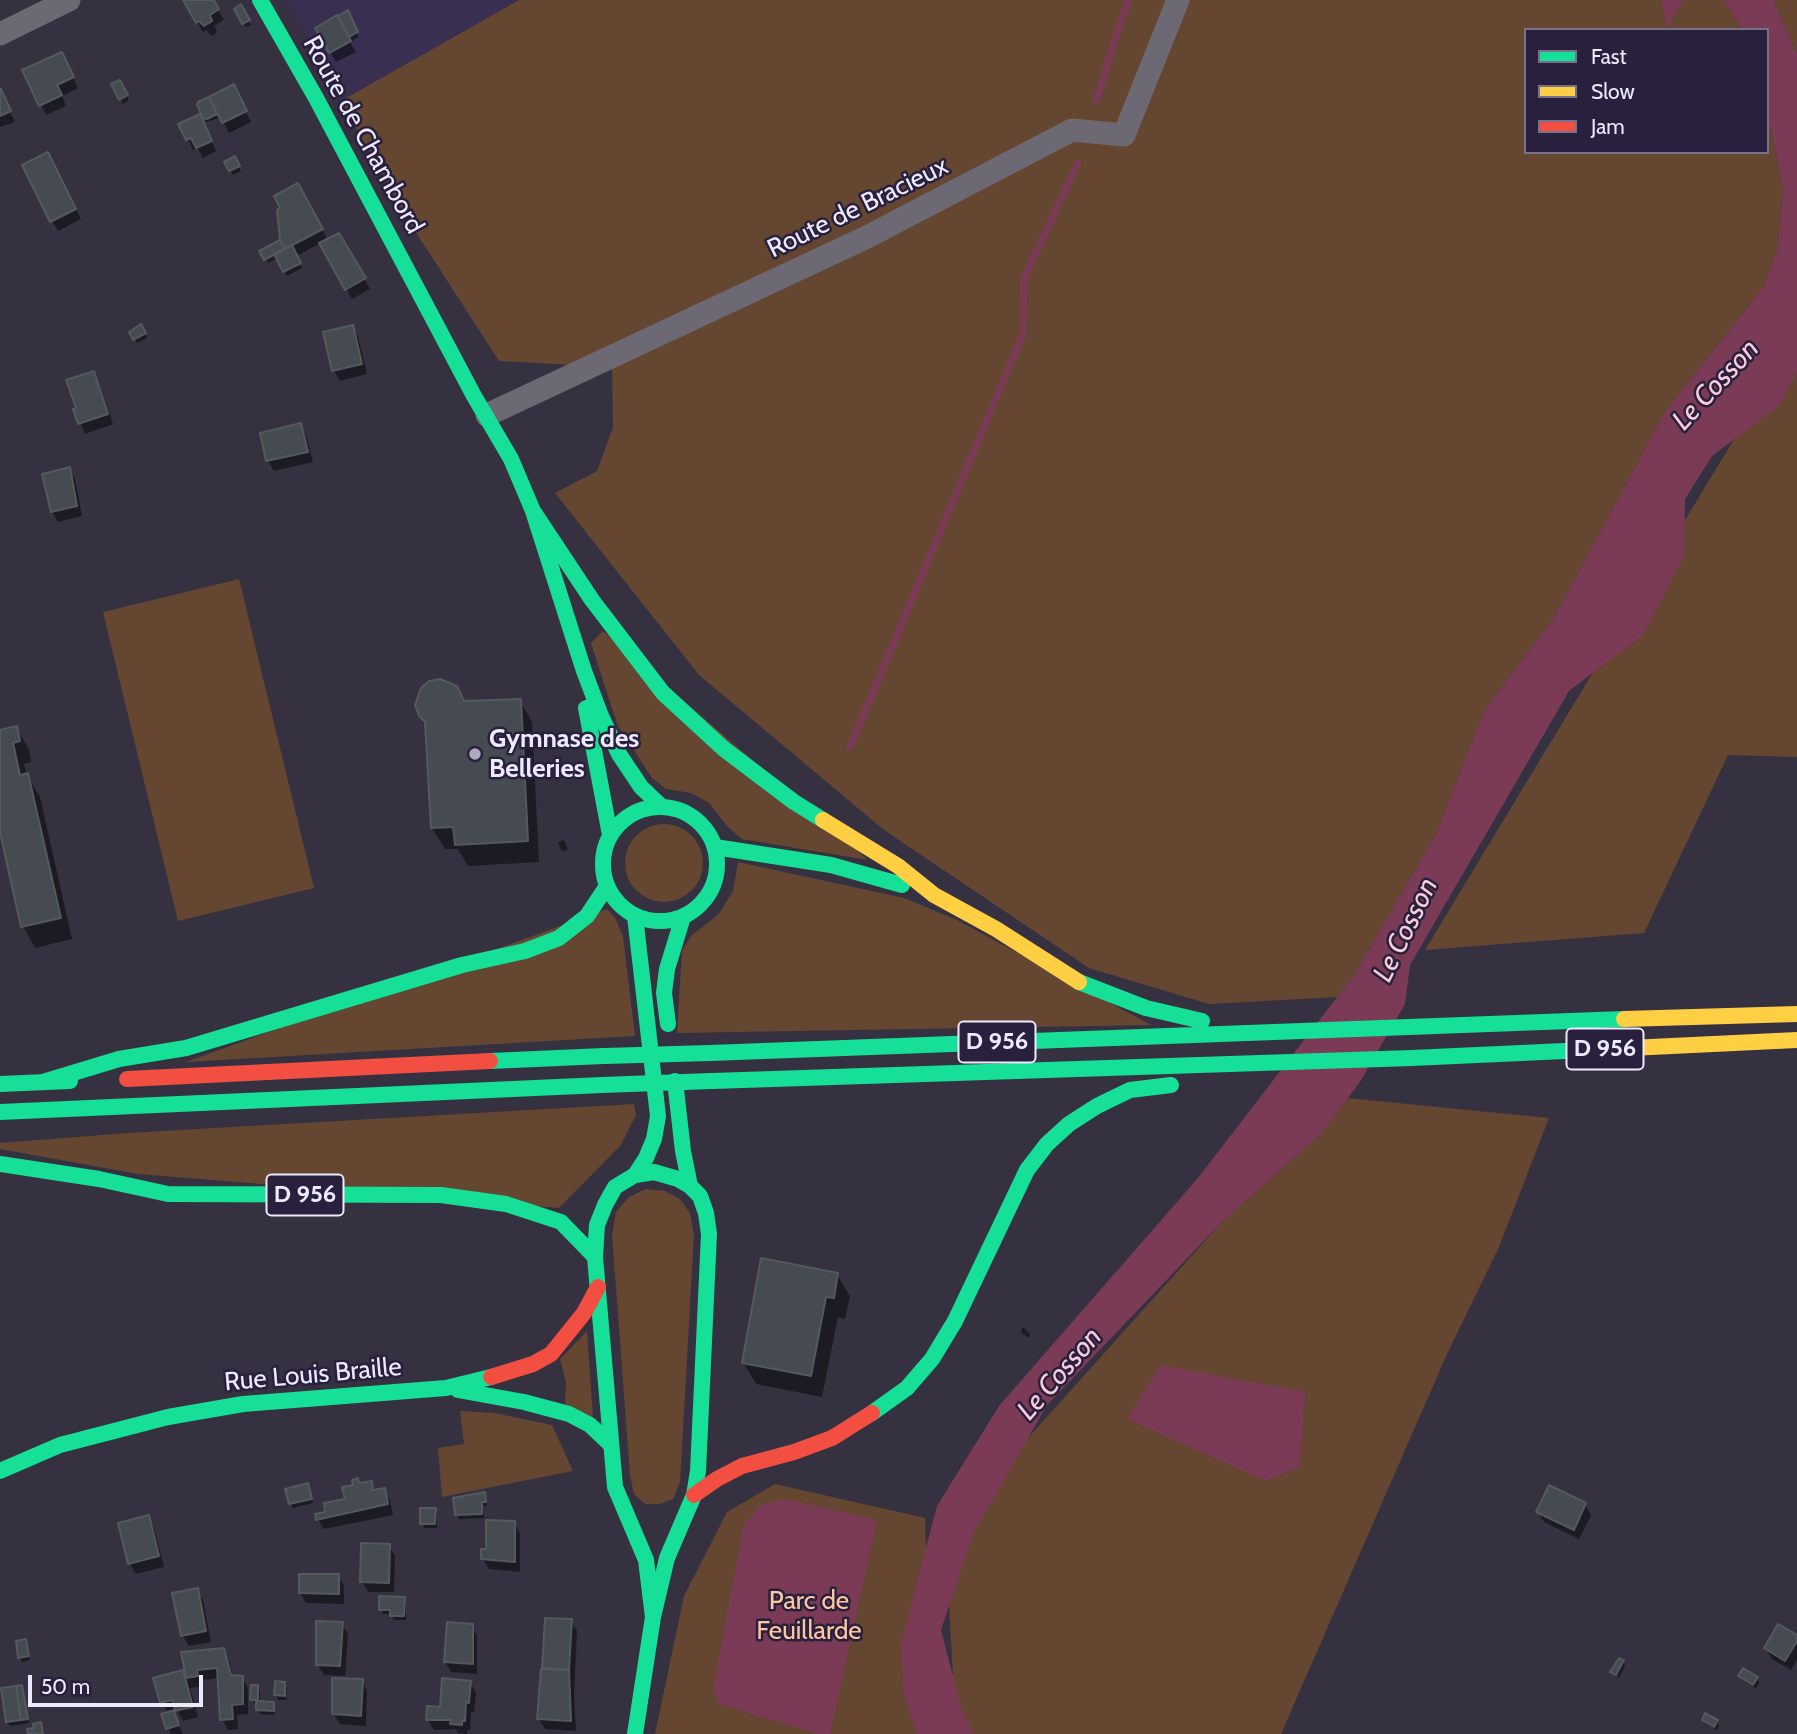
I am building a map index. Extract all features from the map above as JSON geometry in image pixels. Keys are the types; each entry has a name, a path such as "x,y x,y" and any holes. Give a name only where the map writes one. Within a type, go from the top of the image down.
{"main road":[{"name":"Route de Chambord","path":"260,0 402,258 474,396 512,460 533,511"},
{"path":"533,511 584,671 619,754 641,787 662,807"},
{"name":"D 956","path":"533,511 592,600 663,693 724,749 783,794 898,866 934,895 996,929 1078,981 1146,1008 1202,1021 1284,1031"},
{"path":"584,671 588,727 610,835"},
{"path":"662,807 680,810 695,818 708,831 718,864 716,881 709,896 697,909 667,922 650,921 623,908 607,886 603,869 604,852 610,835 620,823 647,808 662,807"},
{"name":"D 956","path":"715,847 840,867 934,895"},
{"name":"D 956","path":"43,1082 119,1059 186,1048 462,965 524,951 559,938 587,916 607,886"},
{"path":"635,916 658,1116 654,1139 635,1175"},
{"path":"683,917 673,942 664,993 683,1151 690,1186"},
{"name":"D 956","path":"0,1084 604,1056 1797,1014"},
{"name":"D 956","path":"0,1112 601,1085 1412,1058 1797,1040"},
{"name":"D 956","path":"694,1495 742,1466 794,1452 832,1437 858,1423 907,1388 932,1359 955,1321 1027,1170 1047,1144 1079,1118 1130,1090 1196,1082 1265,1062"},
{"name":"D 956","path":"0,1164 99,1179 168,1194 441,1195 506,1204 561,1222 595,1257"},
{"path":"635,1734 653,1617 667,1558 694,1495 703,1398 709,1234 700,1196 678,1178 654,1172 635,1175 615,1187 597,1225 595,1257 615,1487 646,1560 653,1617"},
{"name":"Rue Louis Braille","path":"0,1471 60,1445 167,1417 243,1404 446,1388 508,1373 551,1354 578,1322 598,1287"},
{"path":"446,1388 523,1402 569,1414 590,1425 611,1445"},
{"path":"628,1515 642,1523 655,1525 684,1516"}],"street":[{"path":"0,34 69,0"},
{"name":"Route de Bracieux","path":"487,415 867,237 1072,130 1124,135 1178,0"}],"shaded area":[{"path":"286,0 519,0 341,101"}],"green space":[{"path":"519,0 1661,0 1667,27 1683,0 1721,0 1727,4 1741,28 1524,28 1524,154 1769,154 1769,126 1783,189 1778,247 1765,285 1664,413 1555,616 1485,709 1436,834 1354,975 1337,997 1209,1004 1089,968 884,830 699,675 555,493 597,471 613,427 612,367 499,361 406,217 341,101"},
{"path":"1773,0 1797,0 1797,54"},
{"path":"1797,335 1797,757 1728,755 1644,933 1425,950"},
{"path":"239,579 314,888 178,921 103,612"},
{"path":"603,631 868,860 742,839 727,826 709,803 691,793 666,789 652,778 617,724 591,643"},
{"path":"664,824 679,827 696,841 703,863 700,878 686,895 664,902 649,899 632,885 625,863 628,848 642,831"},
{"path":"738,862 904,898 957,920 1151,1025 677,1033 682,950 692,935 719,914 733,891"},
{"path":"607,909 615,918 623,936 635,1036 186,1062"},
{"path":"1347,1098 1549,1118 1499,1247 1447,1354 1281,1734 956,1734 949,1601 992,1478 1222,1222 1320,1135"},
{"path":"634,1104 636,1115 621,1145 559,1208 138,1174 0,1149 0,1143 128,1133"},
{"path":"646,1189 665,1191 680,1199 690,1213 694,1235 680,1482 673,1499 660,1504 645,1504 634,1494 630,1475 612,1235 616,1212 629,1197"},
{"path":"587,1331 593,1418 565,1404 566,1382 560,1359"},
{"path":"460,1411 494,1413 552,1425 573,1471 442,1497 438,1448 464,1444"},
{"name":"Parc de Feuillarde","path":"775,1484 925,1518 930,1680 940,1734 655,1734 684,1596 727,1512"}],"water":[{"path":"1661,0 1683,0 1667,28"},
{"name":"Le Cosson","path":"1721,0 1773,0 1797,54 1797,372 1779,406 1712,456 1685,499 1684,556 1643,635 1569,691 1410,965 1405,1004 1360,1082 1320,1135 1222,1222 1047,1405 973,1534 941,1630 962,1711 974,1734 917,1734 904,1696 901,1643 937,1506 999,1406 1198,1178 1354,975 1436,834 1485,709 1555,616 1664,413 1765,285 1778,247 1783,189 1769,126 1769,28 1741,28 1727,4"},
{"path":"1161,1365 1305,1392 1300,1466 1266,1481 1127,1419"},
{"path":"786,1499 877,1520 830,1734 819,1734 719,1704 713,1689 744,1524 762,1504"}],"building":[{"path":"183,0 214,0 219,9 210,15 212,21 204,26 199,21 196,23"},
{"path":"241,4 250,20 242,24 234,9"},
{"path":"348,10 358,32 349,37 338,16"},
{"path":"337,15 351,41 329,53 315,28"},
{"path":"62,52 74,77 57,85 62,95 39,106 22,70"},
{"path":"120,80 128,95 119,100 111,84"},
{"path":"234,84 247,111 222,123 209,97"},
{"path":"0,90 11,111 0,116"},
{"path":"209,97 217,114 207,119 203,118 197,105"},
{"path":"200,114 212,141 196,148 191,138 186,140 178,124"},
{"path":"48,152 76,209 50,222 22,165"},
{"path":"235,156 240,166 229,171 224,162"},
{"path":"298,183 323,229 285,249 280,240 277,210 280,208 274,196"},
{"path":"339,233 366,278 345,290 319,243"},
{"path":"280,240 285,249 264,260 259,251"},
{"path":"292,245 301,263 283,272 274,254"},
{"path":"141,324 146,333 133,340 129,332"},
{"path":"353,325 362,364 332,371 323,332"},
{"path":"94,371 108,414 78,424 73,409 76,408 66,380"},
{"path":"301,423 308,452 266,461 260,433"},
{"path":"70,467 77,506 51,512 42,474"},
{"name":"Gymnase des Belleries","path":"440,679 457,686 464,701 521,699 528,841 455,845 453,827 431,828 425,722 419,716 415,705 421,688 429,681"},
{"path":"17,726 20,741 13,743 20,775 28,773 61,918 21,927 0,832 0,730"},
{"path":"761,1258 838,1273 834,1298 826,1297 811,1376 742,1363"},
{"path":"358,1478 359,1483 372,1481 373,1490 385,1488 388,1504 316,1520 315,1514 325,1512 324,1503 345,1499 342,1487 353,1485 352,1480"},
{"path":"308,1483 312,1499 289,1504 285,1489"},
{"path":"1549,1485 1586,1503 1574,1530 1536,1512"},
{"path":"485,1492 486,1502 482,1502 482,1514 455,1515 453,1498"},
{"path":"420,1508 436,1508 435,1524 420,1524"},
{"path":"149,1515 159,1556 128,1564 118,1523"},
{"path":"486,1520 515,1521 515,1562 481,1559 481,1549 486,1549"},
{"path":"361,1543 390,1544 389,1583 360,1582"},
{"path":"299,1574 339,1574 339,1594 299,1593"},
{"path":"198,1588 206,1631 181,1636 172,1593"},
{"path":"379,1596 405,1597 404,1616 390,1616 390,1610 379,1610"},
{"path":"545,1618 572,1619 569,1670 542,1668"},
{"path":"316,1621 343,1622 340,1666 316,1665"},
{"path":"447,1622 473,1624 473,1664 444,1662"},
{"path":"1778,1624 1797,1635 1797,1641 1785,1661 1764,1648"},
{"path":"26,1639 29,1656 18,1658 16,1641"},
{"path":"224,1648 231,1675 243,1676 243,1704 232,1705 233,1719 220,1720 217,1668 197,1670 198,1676 186,1678 181,1652"},
{"path":"1619,1658 1624,1660 1616,1675 1610,1672"},
{"path":"1743,1668 1758,1677 1753,1685 1738,1676"},
{"path":"541,1669 569,1670 571,1721 537,1719"},
{"path":"183,1670 193,1707 174,1711 179,1725 166,1729 161,1714 175,1710 172,1700 160,1703 153,1678"},
{"path":"332,1678 363,1679 361,1716 332,1714"},
{"path":"442,1678 471,1681 469,1703 466,1702 465,1721 462,1721 462,1725 450,1724 451,1720 426,1720 427,1706 440,1707"},
{"path":"275,1681 285,1682 285,1696 274,1695"},
{"path":"22,1685 28,1719 21,1720 16,1686"},
{"path":"251,1685 258,1685 258,1700 250,1700"},
{"path":"16,1686 21,1720 6,1722 1,1688"},
{"path":"256,1701 274,1702 274,1711 256,1710"},
{"path":"1705,1713 1718,1720 1714,1727 1702,1720"},
{"path":"41,1722 43,1734 28,1734 27,1729 34,1728 33,1724"}],"waterway":[{"path":"1096,101 1129,0"},
{"path":"850,747 1023,334 1024,278 1078,163"}],"traffic: fast":[{"path":"260,0 316,98 474,396 511,459 533,511 601,716 619,754 641,787 662,807"},
{"path":"533,511 592,600 663,693 724,749 794,802 823,820"},
{"path":"586,708 610,835"},
{"path":"660,807 682,811 701,823 713,842 717,864 713,886 701,905 682,917 660,921 638,917 619,905 607,886 603,864 607,842 619,823 638,811 660,807"},
{"path":"715,847 831,865 902,885"},
{"path":"43,1082 119,1059 186,1048 462,965 525,951 559,938 587,916 607,886"},
{"path":"635,916 658,1116 654,1139 646,1158 635,1175 615,1187 605,1205 597,1225 595,1257 615,1487 646,1560 653,1617"},
{"path":"668,1024 664,993 667,969 683,917"},
{"path":"1079,982 1146,1008 1202,1021"},
{"path":"710,1053 1624,1019"},
{"path":"712,1081 1412,1058 1630,1048"},
{"path":"604,1056 710,1053"},
{"path":"490,1061 604,1056"},
{"path":"0,1084 70,1081"},
{"path":"675,1081 690,1186"},
{"path":"602,1085 712,1081"},
{"path":"0,1112 602,1085"},
{"path":"872,1413 907,1388 932,1359 955,1321 1027,1170 1047,1144 1069,1124 1130,1090 1171,1085"},
{"path":"0,1164 99,1179 168,1194 441,1195 506,1204 561,1222 595,1257"},
{"path":"635,1175 654,1172 678,1179 690,1186 700,1196 709,1234 698,1471 694,1495 667,1558 653,1617 635,1734"},
{"path":"0,1471 60,1445 168,1417 243,1404 446,1388 491,1377"},
{"path":"458,1390 524,1402 569,1414 590,1425 611,1445"}],"traffic: slow":[{"path":"823,820 898,866 934,895 996,929 1079,982"},
{"path":"1624,1019 1797,1014"},
{"path":"1630,1048 1797,1040"}],"traffic: jam":[{"path":"127,1079 490,1061"},
{"path":"491,1377 533,1364 551,1354 584,1313 598,1287"},
{"path":"694,1495 742,1466 832,1438 872,1413"}],"place":[{"name":"Gymnase des Belleries","path":"475,754"}]}
